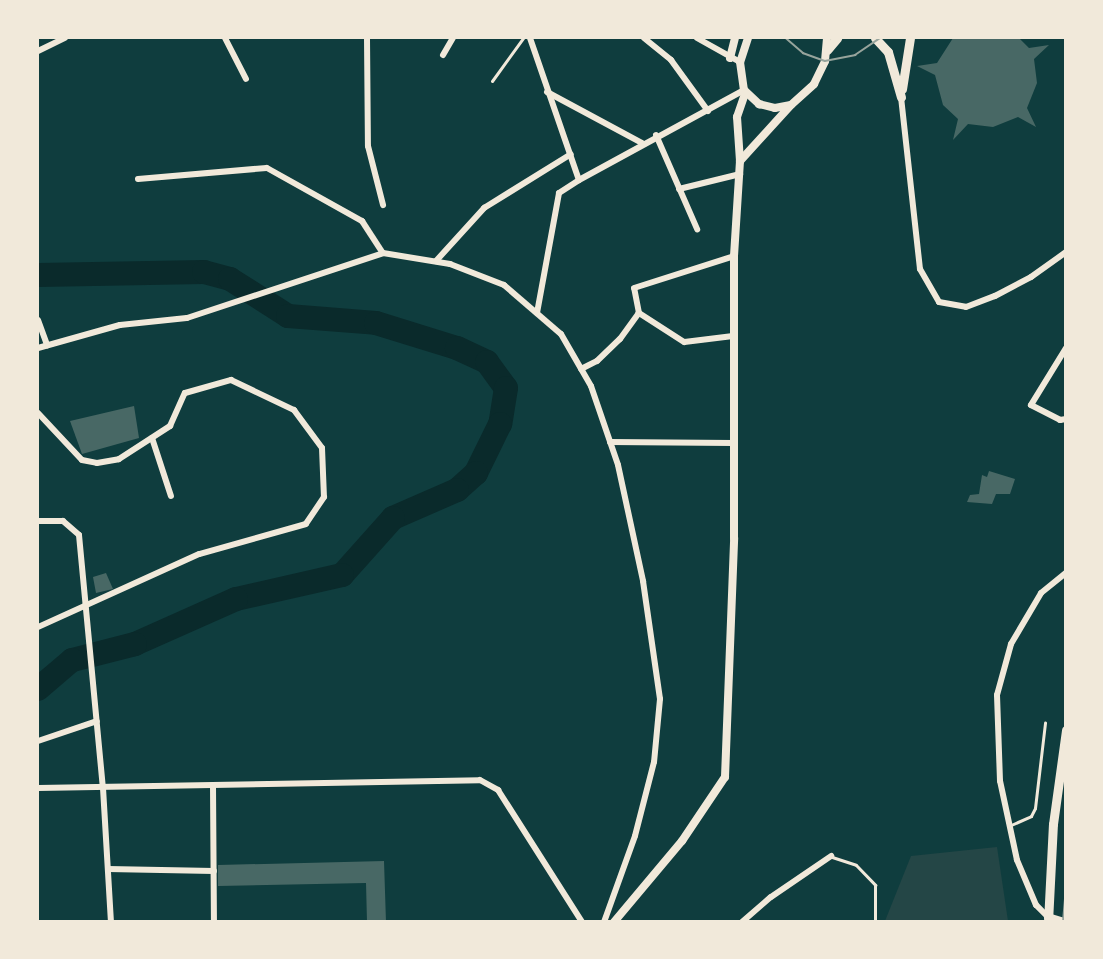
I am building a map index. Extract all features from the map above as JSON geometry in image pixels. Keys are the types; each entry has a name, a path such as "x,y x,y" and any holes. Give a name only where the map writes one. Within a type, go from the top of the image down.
{"main road":[{"path":"730,57 735,38"},
{"path":"614,921 682,841 725,777 731,685 734,256 740,174 737,117 744,92 740,62 748,38"},
{"path":"827,38 827,50"},
{"path":"740,161 791,105 814,84 827,50 837,38"},
{"path":"875,38 888,52 901,97"},
{"path":"901,97 910,38"},
{"path":"744,92 766,107 791,105"},
{"path":"1064,921 1048,919 1053,824 1065,730"}],"street":[{"path":"38,51 65,38"},
{"path":"225,38 246,79"},
{"path":"367,38 368,146 382,205"},
{"path":"443,55 453,38"},
{"path":"530,38 546,92 579,180"},
{"path":"644,38 671,60 708,111"},
{"path":"697,38 740,62"},
{"path":"546,92 642,143"},
{"path":"537,313 560,193 656,135 744,92"},
{"path":"901,97 920,269 939,302 966,307 995,296 1031,277 1065,252"},
{"path":"656,135 697,229"},
{"path":"436,261 484,208 571,154"},
{"path":"138,179 267,168 362,221 383,254"},
{"path":"680,189 740,174"},
{"path":"38,348 120,325 187,318 383,254 436,261 504,285 561,334 581,369 610,442 643,581 660,699 654,762 616,896 604,921"},
{"path":"733,336 684,342 639,313 634,288 734,256"},
{"path":"581,369 597,361 620,339 639,313"},
{"path":"38,320 47,345"},
{"path":"1065,348 1031,405 1060,420 1065,418"},
{"path":"38,413 82,460 119,459 170,426 185,393 231,380 294,410 322,448 324,497 306,524 199,554 84,604 38,627"},
{"path":"152,438 171,496"},
{"path":"610,442 733,443"},
{"path":"38,521 63,521 79,535 103,788 111,921"},
{"path":"1048,919 1032,896 1017,860 1000,781 996,694 1011,644 1041,593 1065,573"},
{"path":"38,741 97,722"},
{"path":"38,788 490,783 582,921"},
{"path":"213,786 214,921"},
{"path":"742,921 771,897 831,856"},
{"path":"108,868 214,871"}],"lane":[{"path":"492,81 523,38"},
{"path":"1010,826 1031,816 1035,808 1045,723"},
{"path":"831,856 856,865 875,885 875,921"}],"shaded area":[{"path":"997,847 1008,921 885,921 911,856"}],"building":[{"path":"953,38 1019,38 1029,48 1049,45 1034,59 1037,83 1027,108 1036,127 1018,117 993,127 968,124 953,140 958,119 943,105 935,75 917,66 937,63"},
{"path":"134,406 139,438 82,454 70,421"},
{"path":"989,471 1015,479 1010,494 996,494 992,504 967,502 970,495 979,494 982,475 987,477"},
{"path":"106,573 113,589 96,593 93,577"},
{"path":"384,861 386,922 367,922 366,883 218,886 218,865"}],"waterway":[{"path":"38,275 204,272 230,279 288,316 376,323 457,348 487,362 506,388 500,424 476,473 457,490 393,518 342,575 236,599 135,644 72,660 38,689"}],"tram line":[{"path":"786,38 803,53 825,61 855,55 880,38"},
{"path":"1063,922 1066,884"}]}
